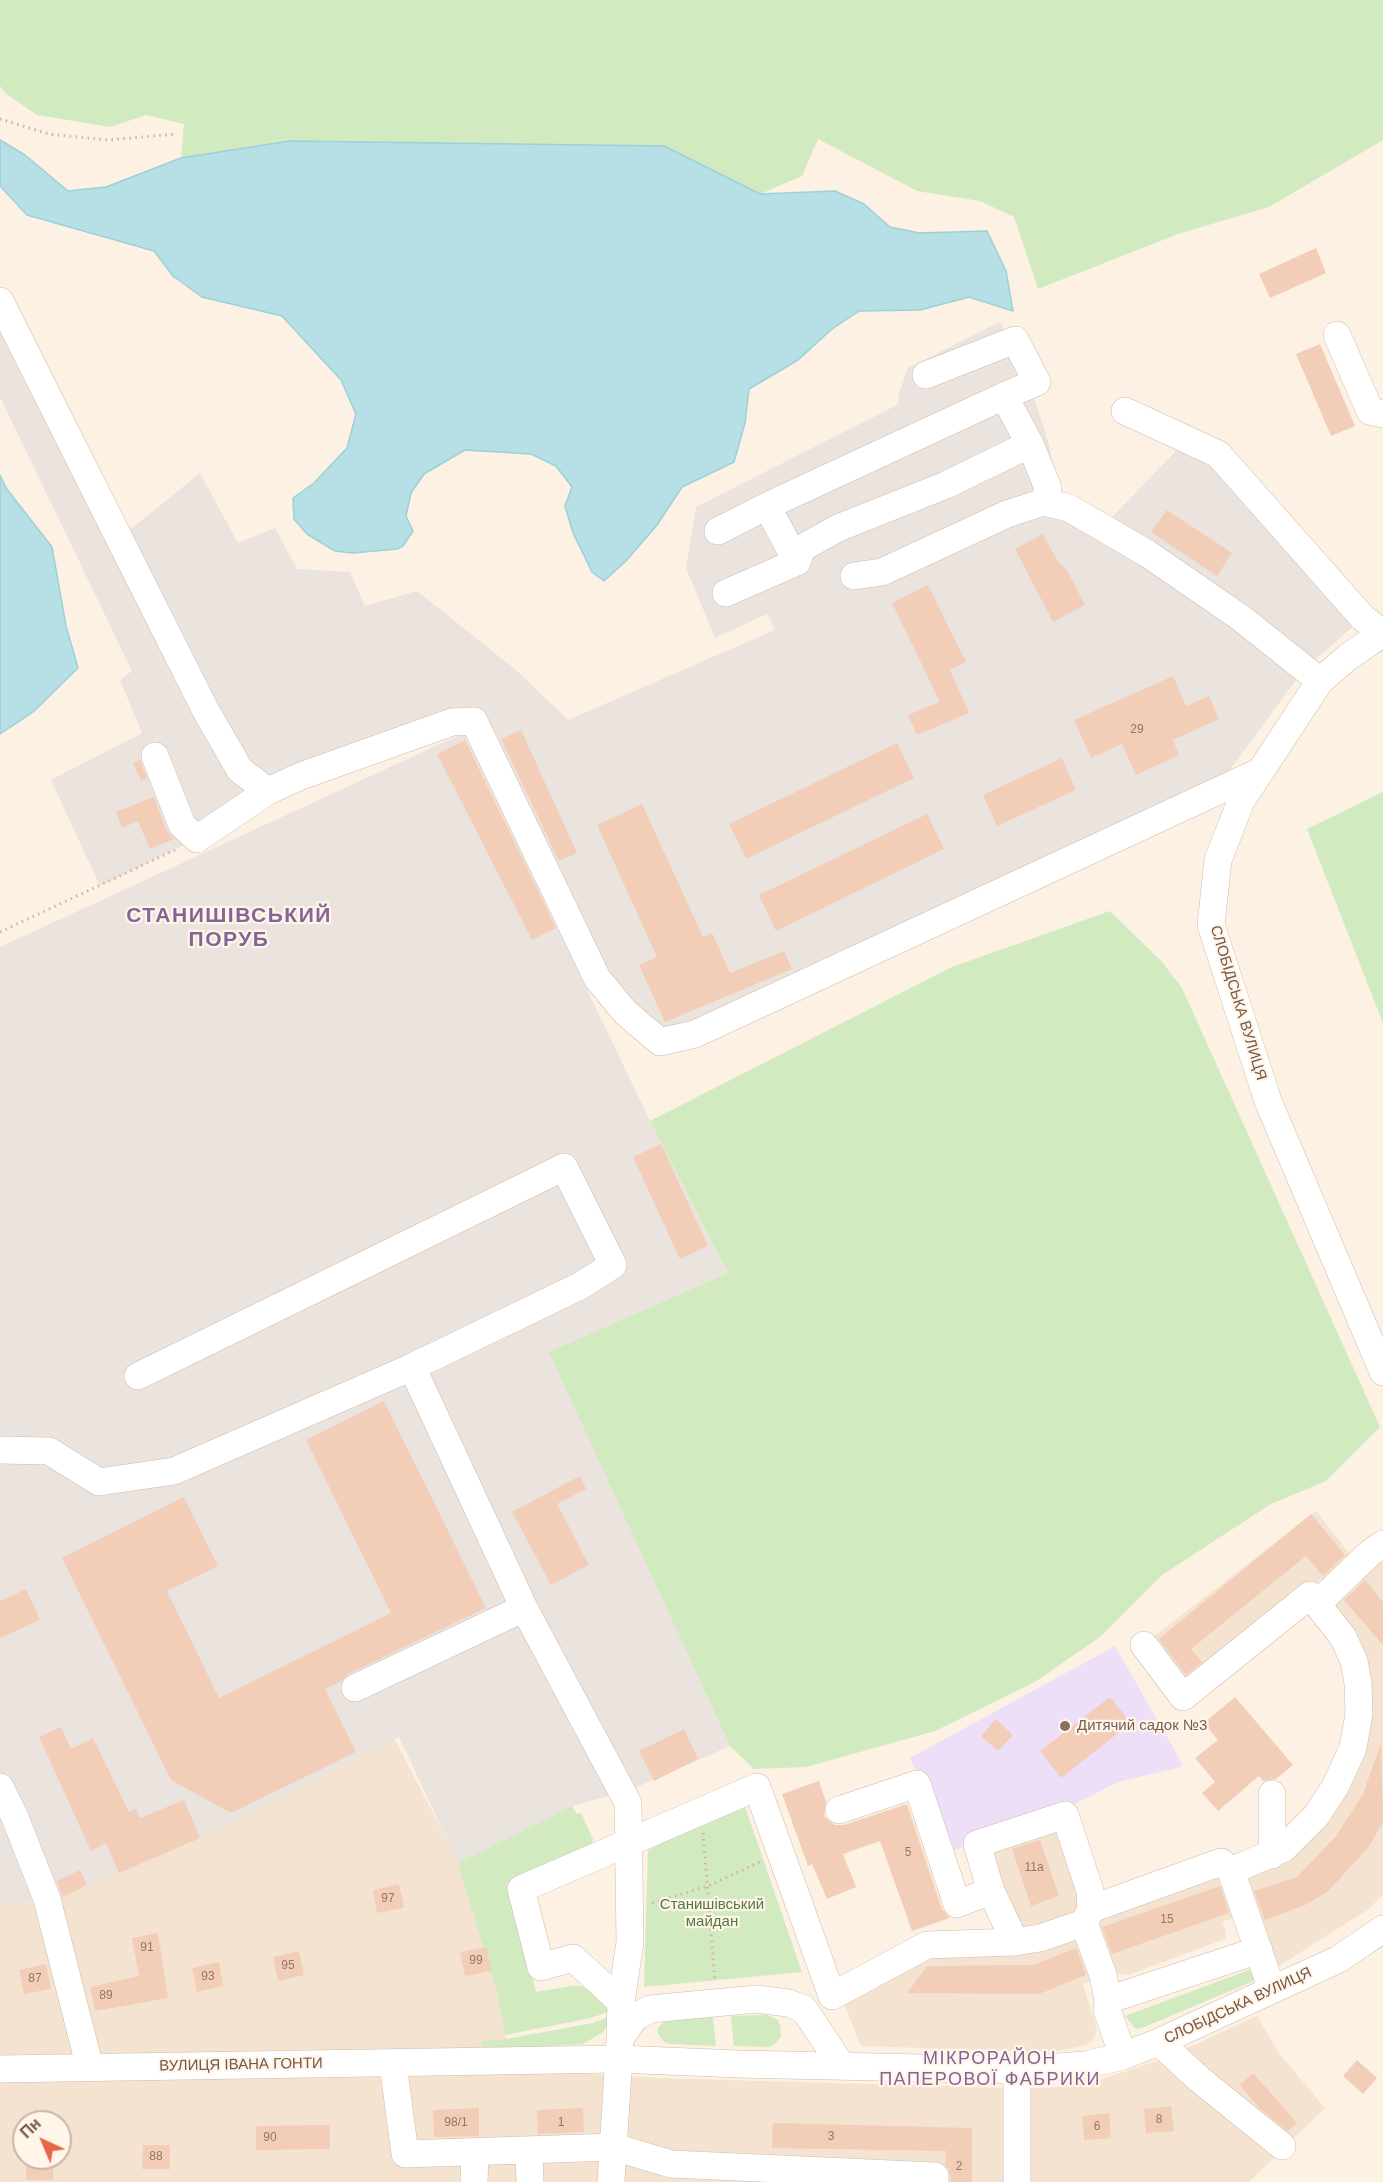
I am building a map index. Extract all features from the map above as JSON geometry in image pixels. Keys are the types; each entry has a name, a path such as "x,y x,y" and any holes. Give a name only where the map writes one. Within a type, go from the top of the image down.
{"street":[{"path":"0,301 206,711 240,770 268,791"},
{"path":"1337,335 1370,411 1383,414"},
{"path":"718,531 1037,382 1015,340 926,375"},
{"path":"1004,396 1030,444 1048,488 1044,502"},
{"path":"1125,411 1218,454 1363,618 1383,633"},
{"path":"726,593 797,562 802,548 838,528 946,485 1030,444"},
{"path":"854,576 882,572 1007,514 1044,502 1069,508 1148,554 1241,618 1320,681"},
{"path":"767,507 797,562"},
{"name":"СЛОБІДСЬКА ВУЛИЦЯ","path":"1383,633 1348,657 1320,681 1241,801 1218,860 1211,925 1268,1101 1383,1372"},
{"path":"155,756 183,825 196,839 268,791 301,776 452,722 474,721 597,978 625,1011 660,1042 694,1034 1261,771"},
{"path":"0,1450 49,1451 99,1482 174,1471 412,1367 580,1286 613,1264 564,1167 138,1376"},
{"path":"412,1367 524,1608 627,1803 630,1941 621,2002 611,2182"},
{"path":"1317,1604 1370,1553 1383,1544"},
{"path":"1144,1645 1183,1697 1310,1595 1343,1637 1354,1661 1359,1714 1353,1748 1335,1787 1316,1816 1294,1839 1272,1856 1231,1871"},
{"path":"355,1688 489,1622 524,1608"},
{"path":"839,1810 917,1784 957,1904 991,1891"},
{"path":"0,1787 14,1815 47,1899 90,2068"},
{"path":"621,2002 573,1958 541,1967 522,1889 757,1787 832,1996"},
{"path":"1272,1794 1272,1856"},
{"path":"1015,1942 991,1891 977,1844 1065,1815 1090,1891 1087,1916 1103,1975 1108,2000 1107,2010 1123,2056"},
{"path":"804,2009 927,1945 1015,1942 1040,1938 1087,1916 1221,1862 1231,1871 1272,1990"},
{"name":"СЛОБІДСЬКА ВУЛИЦЯ","path":"1017,2070 1085,2065 1123,2056 1159,2042 1339,1959 1383,1929"},
{"path":"1108,2000 1258,1950"},
{"path":"619,2049 636,2017 650,2009 757,1999 788,2003 804,2009 841,2065"},
{"path":"1159,2042 1199,2079 1282,2146"},
{"path":"619,2049 738,2064 1017,2070 1017,2182"},
{"name":"ВУЛИЦЯ ІВАНА ГОНТИ","path":"0,2069 482,2063 619,2049"},
{"path":"393,2064 405,2154 614,2147 671,2164 865,2177 935,2176 935,2182"},
{"path":"529,2151 530,2182"},
{"path":"474,2182 475,2153"}],"path":[{"path":"0,119 50,134 107,140 176,134"},
{"path":"0,932 196,839"},
{"path":"701,1812 717,2002"},
{"path":"629,1909 708,1886 781,1852"}],"shaded area":[{"path":"0,299 120,538 200,473 238,543 275,528 297,569 350,572 365,606 417,591 516,670 568,720 775,630 767,614 715,638 686,568 696,507 899,404 898,397 908,368 1000,322 1031,388 1050,448 1061,516 1102,527 1188,439 1363,618 1304,669 1213,793 660,1042 625,1012 474,721 301,776 197,839 100,886 51,780 142,733 120,680 132,671 0,397"},
{"path":"464,733 650,1121 728,1273 550,1352 730,1746 630,1790 572,1806 458,1863 399,1737 200,1838 56,1900 0,1906 0,947"},
{"path":"1316,1511 1359,1566 1383,1549 1383,1894 1369,1909 1279,1966 1273,1964 1242,1884 1358,1754 1329,1603 1329,1588 1321,1579 1184,1690 1148,1641"},
{"name":"Дитячий садок №3","path":"1115,1646 1182,1763 1181,1767 1118,1782 1061,1811 1006,1828 955,1850 910,1758"},
{"path":"393,1736 458,1861 497,1993 508,2049 0,2055 0,1905 51,1902"},
{"path":"1056,1824 1087,1899 1079,1912 1030,1931 1014,1923 990,1844"},
{"path":"1223,1871 1236,1917 1222,1922 1226,1932 1225,1939 1128,1975 1114,1973 1091,1919"},
{"path":"1072,1934 1099,1978 1083,1984 1097,2030 1093,2040 1087,2045 1057,2051 1014,2051 863,2046 860,2044 843,2001 919,1953"},
{"path":"1257,2016 1279,2053 1325,2108 1249,2182 1025,2182 1024,2088 1046,2088 1093,2082 1163,2059"},
{"path":"572,2073 657,2078 1008,2088 1010,2182 0,2182 0,2081"}],"green space":[{"path":"0,0 1383,0 1383,140 1269,207 1178,234 1038,289 1014,217 980,201 917,191 818,139 802,176 760,194 664,146 290,141 181,158 184,124 146,115 110,127 37,115 5,93 0,86"},
{"path":"1383,792 1383,1023 1307,829"},
{"path":"1110,911 1162,962 1182,988 1380,1427 1326,1481 1271,1504 1162,1575 1100,1637 1035,1682 935,1731 806,1767 754,1769 730,1746 549,1352 728,1273 650,1121 952,967"},
{"name":"Станишівський майдан","path":"743,1801 802,1972 644,1987 648,1850"},
{"path":"572,1806 577,1814 581,1813 593,1839 590,1856 510,1884 536,1992 583,1986 609,2003 613,2010 591,2018 505,2035 497,1993 458,1863"},
{"path":"1257,1967 1256,1980 1142,2028 1136,2029 1125,2016"},
{"path":"613,2015 603,2032 583,2044 484,2050 481,2041 506,2039 593,2023"},
{"path":"767,2015 778,2020 780,2025 781,2036 775,2044 769,2047 734,2046 731,2016"},
{"path":"713,2017 716,2046 670,2044 664,2042 658,2034 658,2028 666,2020"}],"water":[{"path":"0,140 25,155 68,191 106,187 181,158 290,141 664,146 760,194 835,191 864,204 890,227 919,233 987,231 1006,271 1013,311 969,297 920,310 859,311 832,329 798,360 749,389 745,423 734,462 682,487 657,525 626,561 604,581 592,572 573,533 565,506 572,487 556,466 531,454 465,450 424,474 411,493 406,516 413,531 403,546 397,549 352,553 335,551 307,534 294,519 293,498 314,483 347,448 356,414 341,380 282,316 202,297 173,276 154,251 27,215 0,186"},
{"path":"0,475 6,488 52,547 66,626 78,668 33,712 0,734"}],"building":[{"path":"1316,248 1326,273 1270,298 1259,274"},
{"path":"1320,344 1355,426 1331,436 1296,354"},
{"path":"1167,510 1232,553 1217,576 1151,532"},
{"path":"1043,534 1058,562 1067,570 1085,605 1053,622 1015,549"},
{"path":"928,585 966,662 950,670 969,713 917,735 908,715 940,702 892,603"},
{"path":"1173,676 1186,706 1209,696 1219,719 1173,740 1179,755 1136,775 1122,744 1091,758 1074,720"},
{"path":"521,730 577,853 559,861 501,739"},
{"path":"465,740 556,928 532,940 437,754"},
{"path":"897,743 914,778 746,859 729,824"},
{"path":"1062,758 1076,790 997,826 983,795"},
{"path":"140,760 147,778 141,781 133,763"},
{"path":"154,797 167,831 174,839 150,849 138,821 122,828 116,812"},
{"path":"642,804 703,937 712,933 730,973 784,951 792,969 665,1022 639,965 657,957 597,825"},
{"path":"927,814 944,849 776,931 759,895"},
{"path":"661,1144 708,1246 680,1259 633,1157"},
{"path":"384,1401 486,1608 348,1674 341,1681 325,1689 356,1752 231,1813 171,1780 62,1558 184,1497 218,1566 167,1591 219,1698 391,1613 306,1440"},
{"path":"580,1476 586,1489 557,1504 589,1565 551,1585 512,1512"},
{"path":"1311,1514 1345,1555 1323,1576 1306,1556 1191,1649 1202,1662 1186,1675 1159,1639"},
{"path":"1365,1580 1383,1602 1383,1645 1344,1600"},
{"path":"26,1589 40,1620 0,1638 0,1601"},
{"name":"Дитячий садок №3","path":"1110,1697 1131,1723 1061,1778 1040,1751"},
{"path":"1235,1697 1293,1765 1276,1779 1263,1781 1259,1776 1218,1811 1202,1793 1215,1782 1195,1758 1218,1740 1204,1723"},
{"path":"996,1719 1013,1735 998,1751 981,1736"},
{"path":"61,1727 71,1749 93,1738 129,1812 136,1809 140,1818 184,1800 200,1838 119,1873 106,1843 91,1851 39,1737"},
{"path":"684,1729 698,1759 654,1781 639,1751"},
{"path":"1381,1743 1383,1822 1368,1848 1327,1892 1305,1905 1265,1920 1254,1891 1297,1877 1336,1836 1363,1794"},
{"path":"819,1781 826,1802 824,1816 835,1825 844,1825 907,1804 942,1909 950,1918 912,1931 880,1841 843,1854 856,1887 827,1899 812,1864 808,1866 782,1794"},
{"path":"1040,1840 1059,1896 1031,1906 1012,1849"},
{"path":"80,1870 87,1885 63,1897 57,1881"},
{"path":"399,1884 404,1908 377,1913 373,1890"},
{"path":"1220,1886 1229,1913 1112,1954 1102,1927"},
{"path":"158,1933 168,1998 95,2011 90,1987 139,1976 132,1938"},
{"path":"487,1947 491,1971 465,1976 460,1952"},
{"path":"1076,1948 1086,1975 1039,1994 907,1993 927,1966 1033,1965"},
{"path":"299,1951 304,1975 278,1981 273,1957"},
{"path":"219,1962 223,1986 197,1992 192,1968"},
{"path":"46,1964 51,1989 24,1994 19,1970"},
{"path":"1357,2060 1377,2078 1363,2094 1343,2076"},
{"path":"1253,2073 1297,2123 1288,2131 1259,2108 1240,2085"},
{"path":"1171,2106 1174,2131 1146,2133 1144,2109"},
{"path":"479,2108 479,2136 434,2137 433,2110"},
{"path":"583,2108 584,2132 538,2134 537,2110"},
{"path":"1109,2113 1111,2138 1084,2140 1082,2116"},
{"path":"773,2123 972,2128 972,2182 951,2182 949,2169 945,2165 946,2151 772,2148"},
{"path":"330,2125 330,2149 256,2150 256,2126"},
{"path":"143,2145 170,2145 170,2169 142,2169"},
{"path":"26,2170 53,2170 53,2180 26,2180"}],"place":[{"name":"Дитячий садок №3","path":"1065,1726"}],"district":[{"name":"СТАНИШІВСЬКИЙ ПОРУБ","path":"229,928"},
{"name":"МІКРОРАЙОН ПАПЕРОВОЇ ФАБРИКИ","path":"990,2069"}]}
